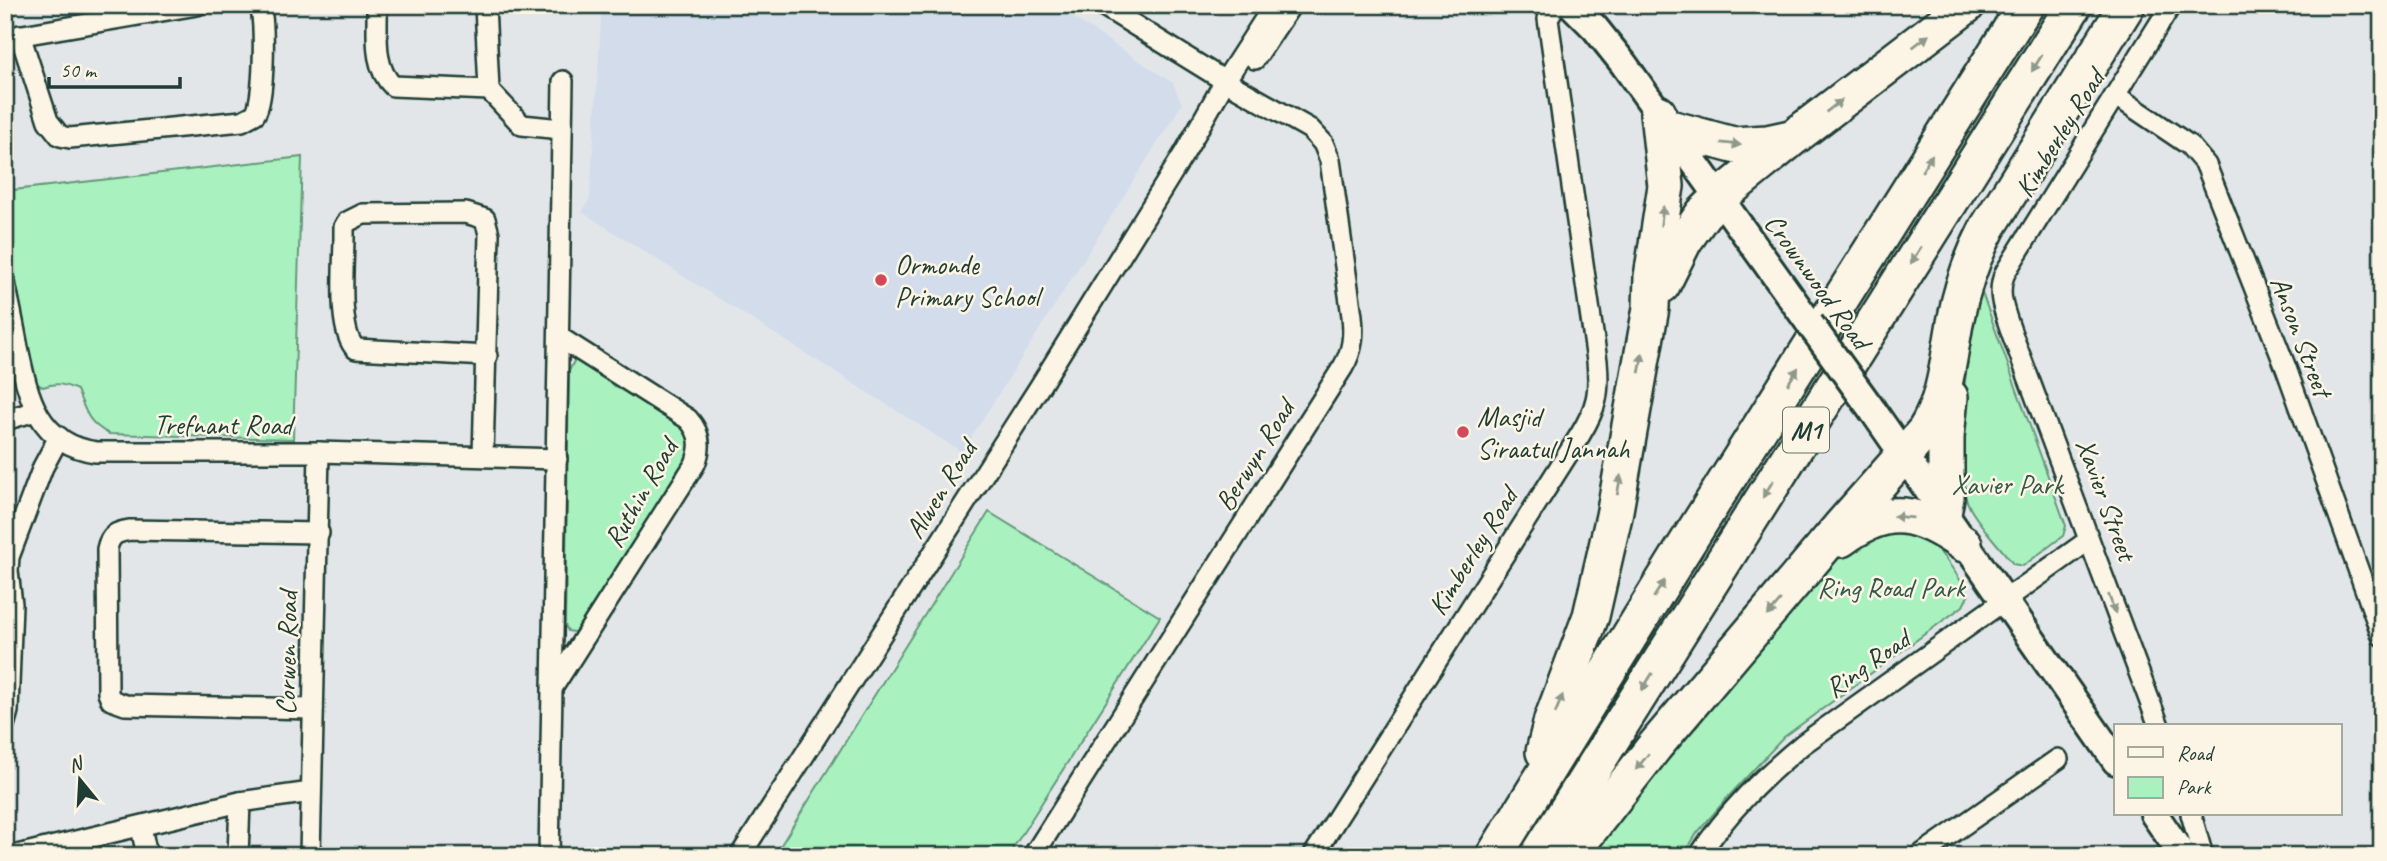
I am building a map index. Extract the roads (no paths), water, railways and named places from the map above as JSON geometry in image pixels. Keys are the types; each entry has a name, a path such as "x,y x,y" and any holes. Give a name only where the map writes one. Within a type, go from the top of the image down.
{"highway":[{"path":"1651,307 1684,242 1703,214 1720,197 1967,5"},
{"name":"M1","path":"1494,856 1677,559 2026,5"},
{"name":"M1","path":"1538,856 2074,5"},
{"path":"1569,856 1655,746 1904,456 1934,416 1948,373 1955,318 1972,258 1988,227 2127,5"},
{"path":"1533,793 1552,720 1591,616 1605,562 1651,307 1652,278 1666,186 1664,121 1733,145 1767,143 1794,137"},
{"path":"1943,514 1947,497 1946,446 1950,398 1948,373"},
{"path":"1813,561 1869,521 1897,515 1925,520 1964,544"}],"main road":[{"name":"Crownwood Road","path":"1572,5 1623,63 1720,197 1873,411 2003,601"},
{"path":"2003,601 2114,758"},
{"path":"2155,816 2183,856"}],"street":[{"path":"197,5 13,36 48,121 60,136 70,138 242,121 255,114 261,96 263,19 260,5"},
{"path":"377,5 379,64 393,86 489,90"},
{"path":"485,5 489,90 522,125 561,129"},
{"name":"Berwyn Road","path":"1034,856 1350,354 1353,338 1327,151 1319,137 1102,5"},
{"name":"Alwen Road","path":"740,856 1230,84 1275,5"},
{"name":"Alwen Road","path":"1230,84 1292,5"},
{"name":"Kimberley Road","path":"1313,856 1580,435 1598,398 1597,361 1548,19 1555,5"},
{"name":"Kimberley Road","path":"2001,293 2002,279 2006,271 2171,5"},
{"name":"Ruthin Road","path":"549,856 563,81"},
{"name":"Anson Street","path":"2115,95 2189,145 2206,165 2286,368 2382,636"},
{"path":"484,456 487,356 489,234 485,219 466,213 363,214 347,222 344,227 345,322 351,345 356,349 487,356"},
{"name":"Trefnant Road","path":"5,284 26,384 36,411 59,437 82,449 96,452 319,452 557,459"},
{"name":"Xavier Street","path":"2001,293 2012,334 2158,724"},
{"name":"Ruthin Road","path":"553,687 695,464 701,443 696,429 688,419 559,337"},
{"path":"5,419 36,411"},
{"path":"5,722 8,711 9,557 43,467 59,437"},
{"name":"Corwen Road","path":"310,856 319,452"},
{"path":"313,709 125,705 111,700 108,693 107,549 113,536 119,531 130,530 318,533"},
{"name":"Ring Road","path":"1699,856 1733,809 1776,766 1846,711 2089,540"},
{"path":"1919,856 2058,759"},
{"path":"13,856 63,850 240,802 311,792"},
{"path":"238,856 240,802"},
{"path":"2192,816 2203,856"},
{"path":"141,827 147,856"}],"place":[{"name":"Ormonde Primary School","path":"881,280"},
{"name":"Masjid Siraatul Jannah","path":"1463,432"}],"park label":[{"name":"Xavier Park","path":"2007,484"},
{"name":"Ring Road Park","path":"1891,587"}]}
